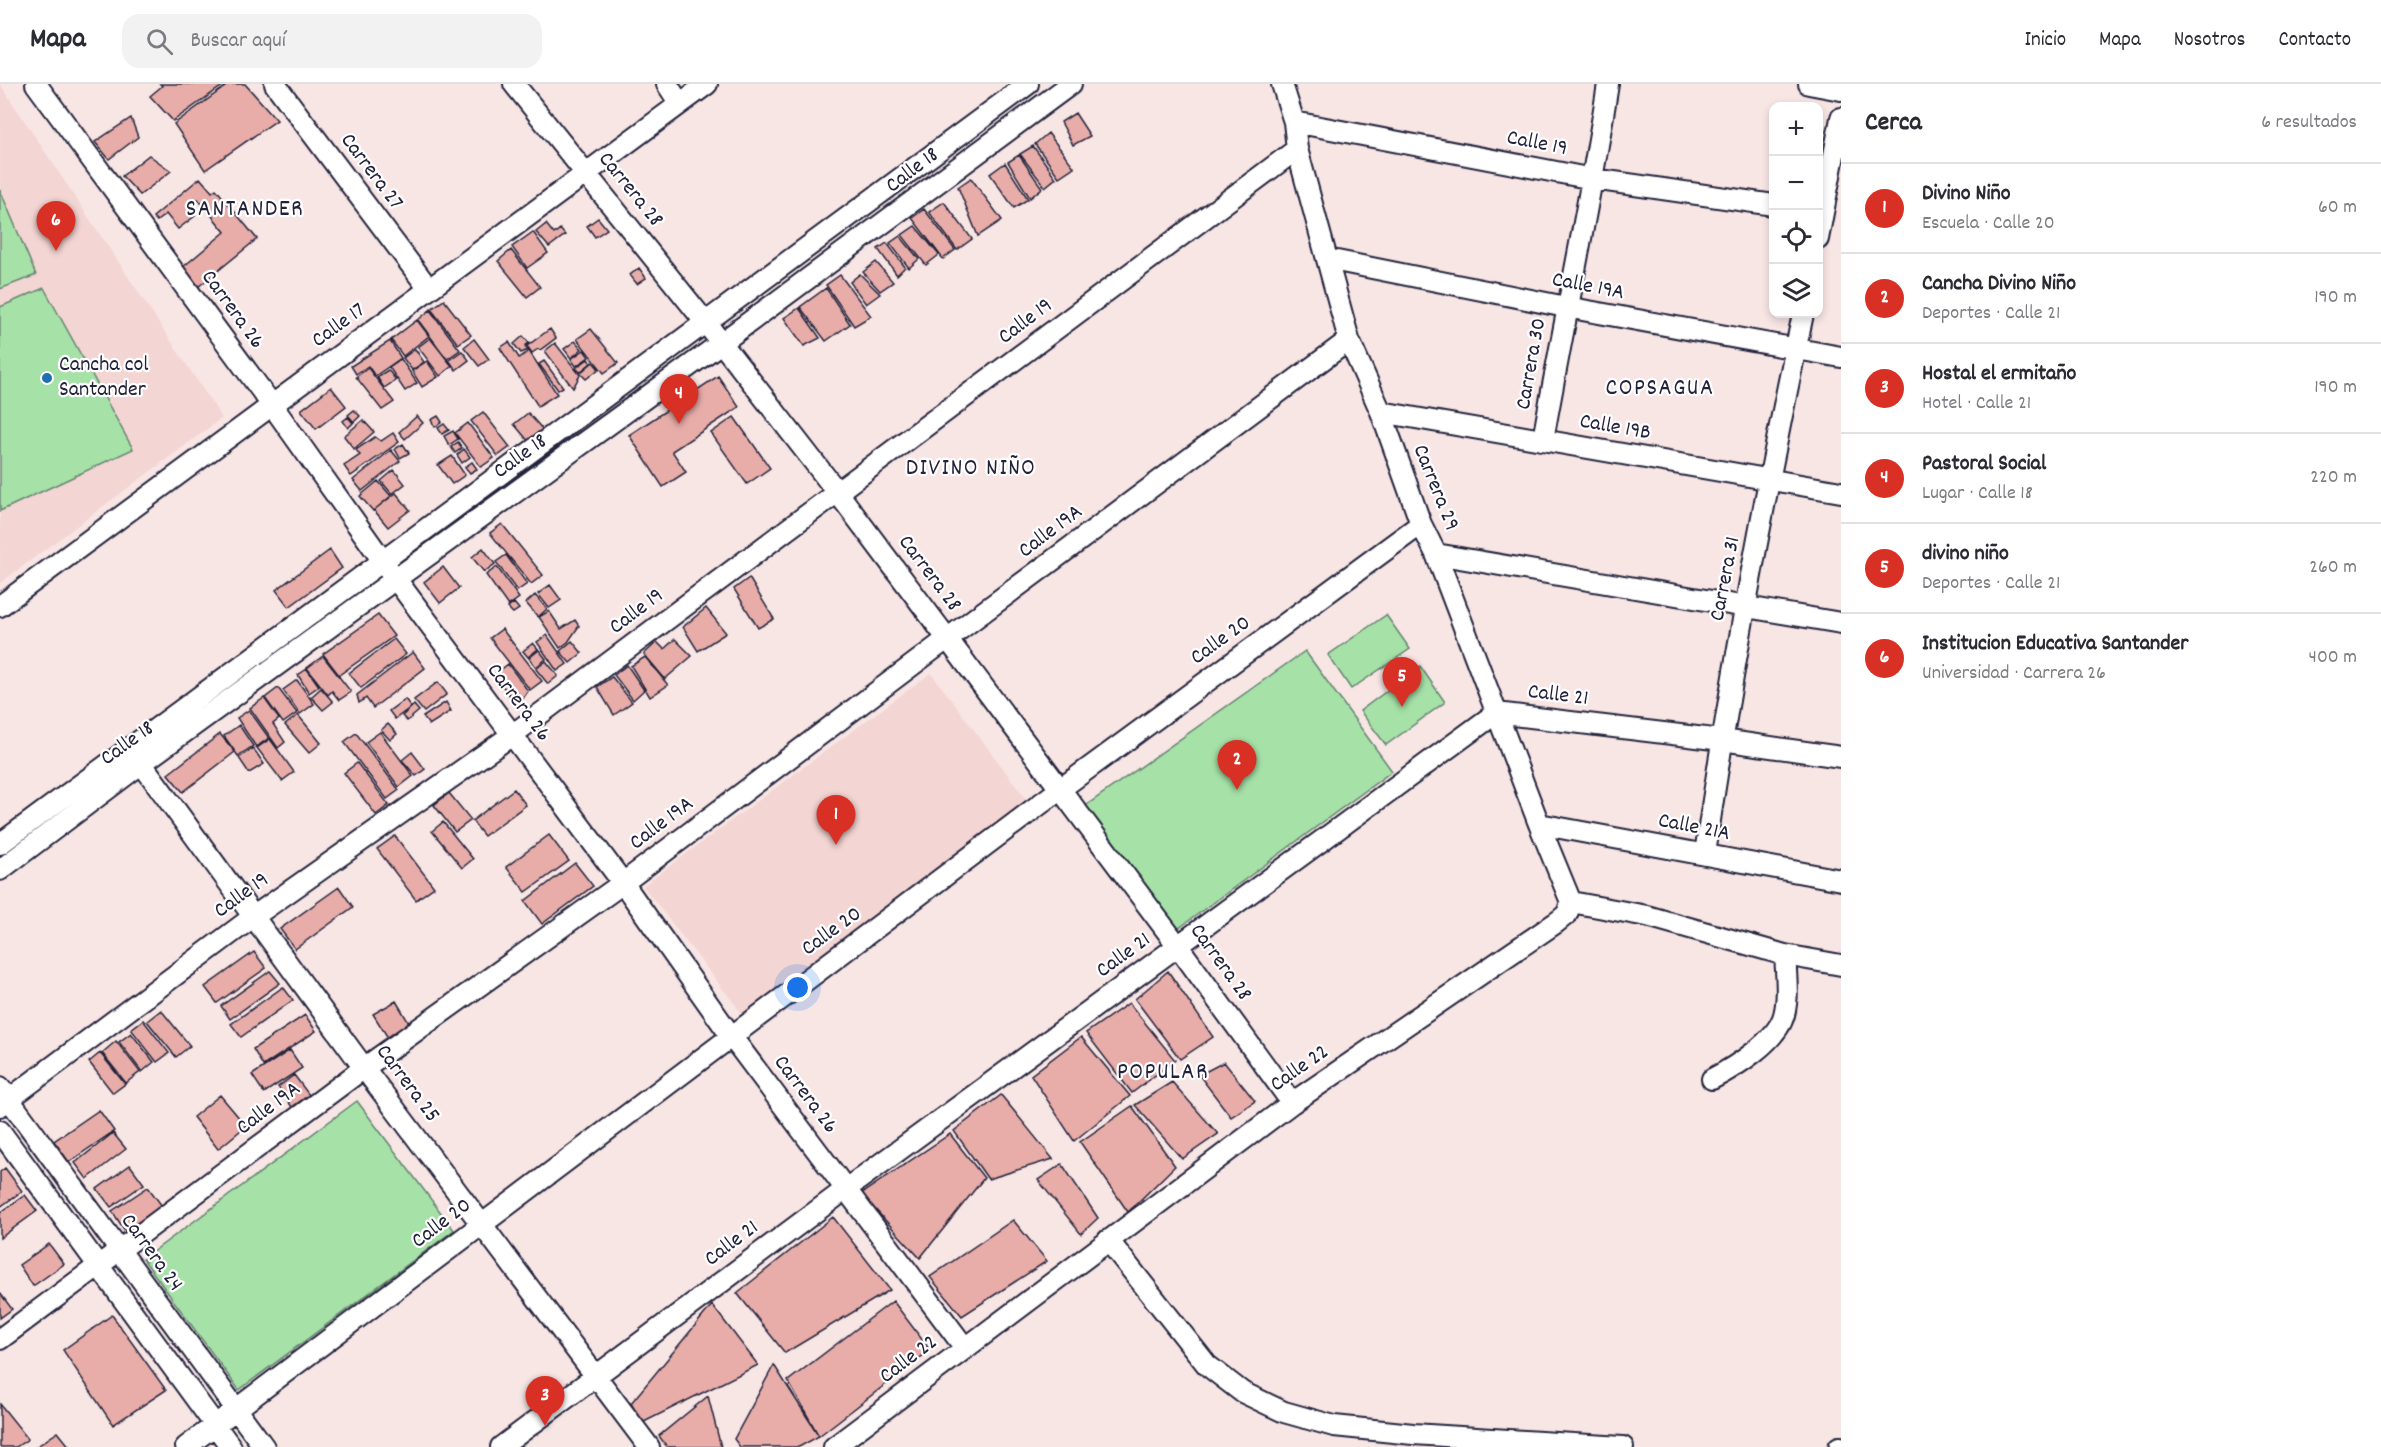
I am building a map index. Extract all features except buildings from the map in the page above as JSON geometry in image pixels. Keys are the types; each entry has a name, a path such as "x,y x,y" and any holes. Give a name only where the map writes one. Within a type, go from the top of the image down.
{"street":[{"name":"Carrera 26","path":"36,84 272,405 395,578 623,883 731,1036 965,1348"},
{"name":"Carrera 27","path":"275,84 429,289"},
{"name":"Carrera 28","path":"514,84 722,343 838,493 1178,946 1292,1103"},
{"path":"667,84 680,104"},
{"name":"Calle 17","path":"0,606 707,84"},
{"name":"Calle 18","path":"0,844 1028,84"},
{"name":"Calle 18","path":"0,870 395,578 722,343 1071,84"},
{"name":"Carrera 29","path":"1282,84 1294,122 1297,149 1349,340 1381,412 1421,524 1436,554 1571,902"},
{"name":"Carrera 30","path":"1543,440 1566,308 1593,179 1608,84"},
{"path":"1809,84 1841,90"},
{"path":"1828,213 1841,118"},
{"name":"Calle 19","path":"1294,122 1593,179 1769,204"},
{"name":"Calle 19","path":"3,1098 253,917 512,735 1297,149"},
{"name":"Calle 19A","path":"1327,260 1566,308 1841,357"},
{"name":"Carrera 31","path":"1705,854 1745,607 1802,318"},
{"name":"Calle 19A","path":"0,1339 364,1068 623,883 1349,340"},
{"name":"Calle 19B","path":"1381,412 1841,492"},
{"name":"Calle 20","path":"186,1447 1059,790 1421,524"},
{"path":"1436,554 1841,623"},
{"name":"Calle 21","path":"501,1447 1496,712 1722,740 1841,758"},
{"name":"Carrera 25","path":"129,747 364,1068 649,1447"},
{"name":"Calle 21A","path":"1539,824 1841,880"},
{"path":"1571,902 1647,916 1785,955 1841,965"},
{"name":"Calle 22","path":"834,1447 1292,1103 1557,922 1567,914 1571,902"},
{"path":"1712,1079 1774,1036 1784,1016 1787,990 1785,955"},
{"name":"Carrera 24","path":"3,1098 120,1250 264,1447"},
{"path":"0,1131 231,1447"},
{"path":"1108,1240 1207,1365 1242,1392 1284,1412 1334,1426 1413,1434 1623,1447"}],"shaded area":[{"path":"0,84 222,418 0,583"},
{"path":"931,673 1030,804 744,1016 643,886"}],"green space":[{"path":"0,190 36,275 0,289"},
{"name":"Cancha col Santander","path":"44,288 133,449 0,511 0,307"},
{"path":"1386,615 1410,649 1351,689 1328,655"},
{"path":"1305,651 1392,771 1175,931 1081,809"},
{"path":"1420,666 1445,702 1386,745 1360,711"},
{"path":"357,1101 454,1230 239,1390 143,1259"}],"place":[{"name":"Institucion Educativa Santander","path":"56,251"},
{"name":"Cancha col Santander","path":"47,378"},
{"name":"Pastoral Social","path":"679,424"},
{"name":"divino niño","path":"1402,707"},
{"name":"Cancha Divino Niño","path":"1237,790"},
{"name":"Divino Niño","path":"836,845"},
{"name":"Hostal el ermitaño","path":"545,1426"}],"district":[{"name":"SANTANDER","path":"245,210"},
{"name":"COPSAGUA","path":"1660,389"},
{"name":"DIVINO NIÑO","path":"971,469"},
{"name":"POPULAR","path":"1163,1073"}]}
